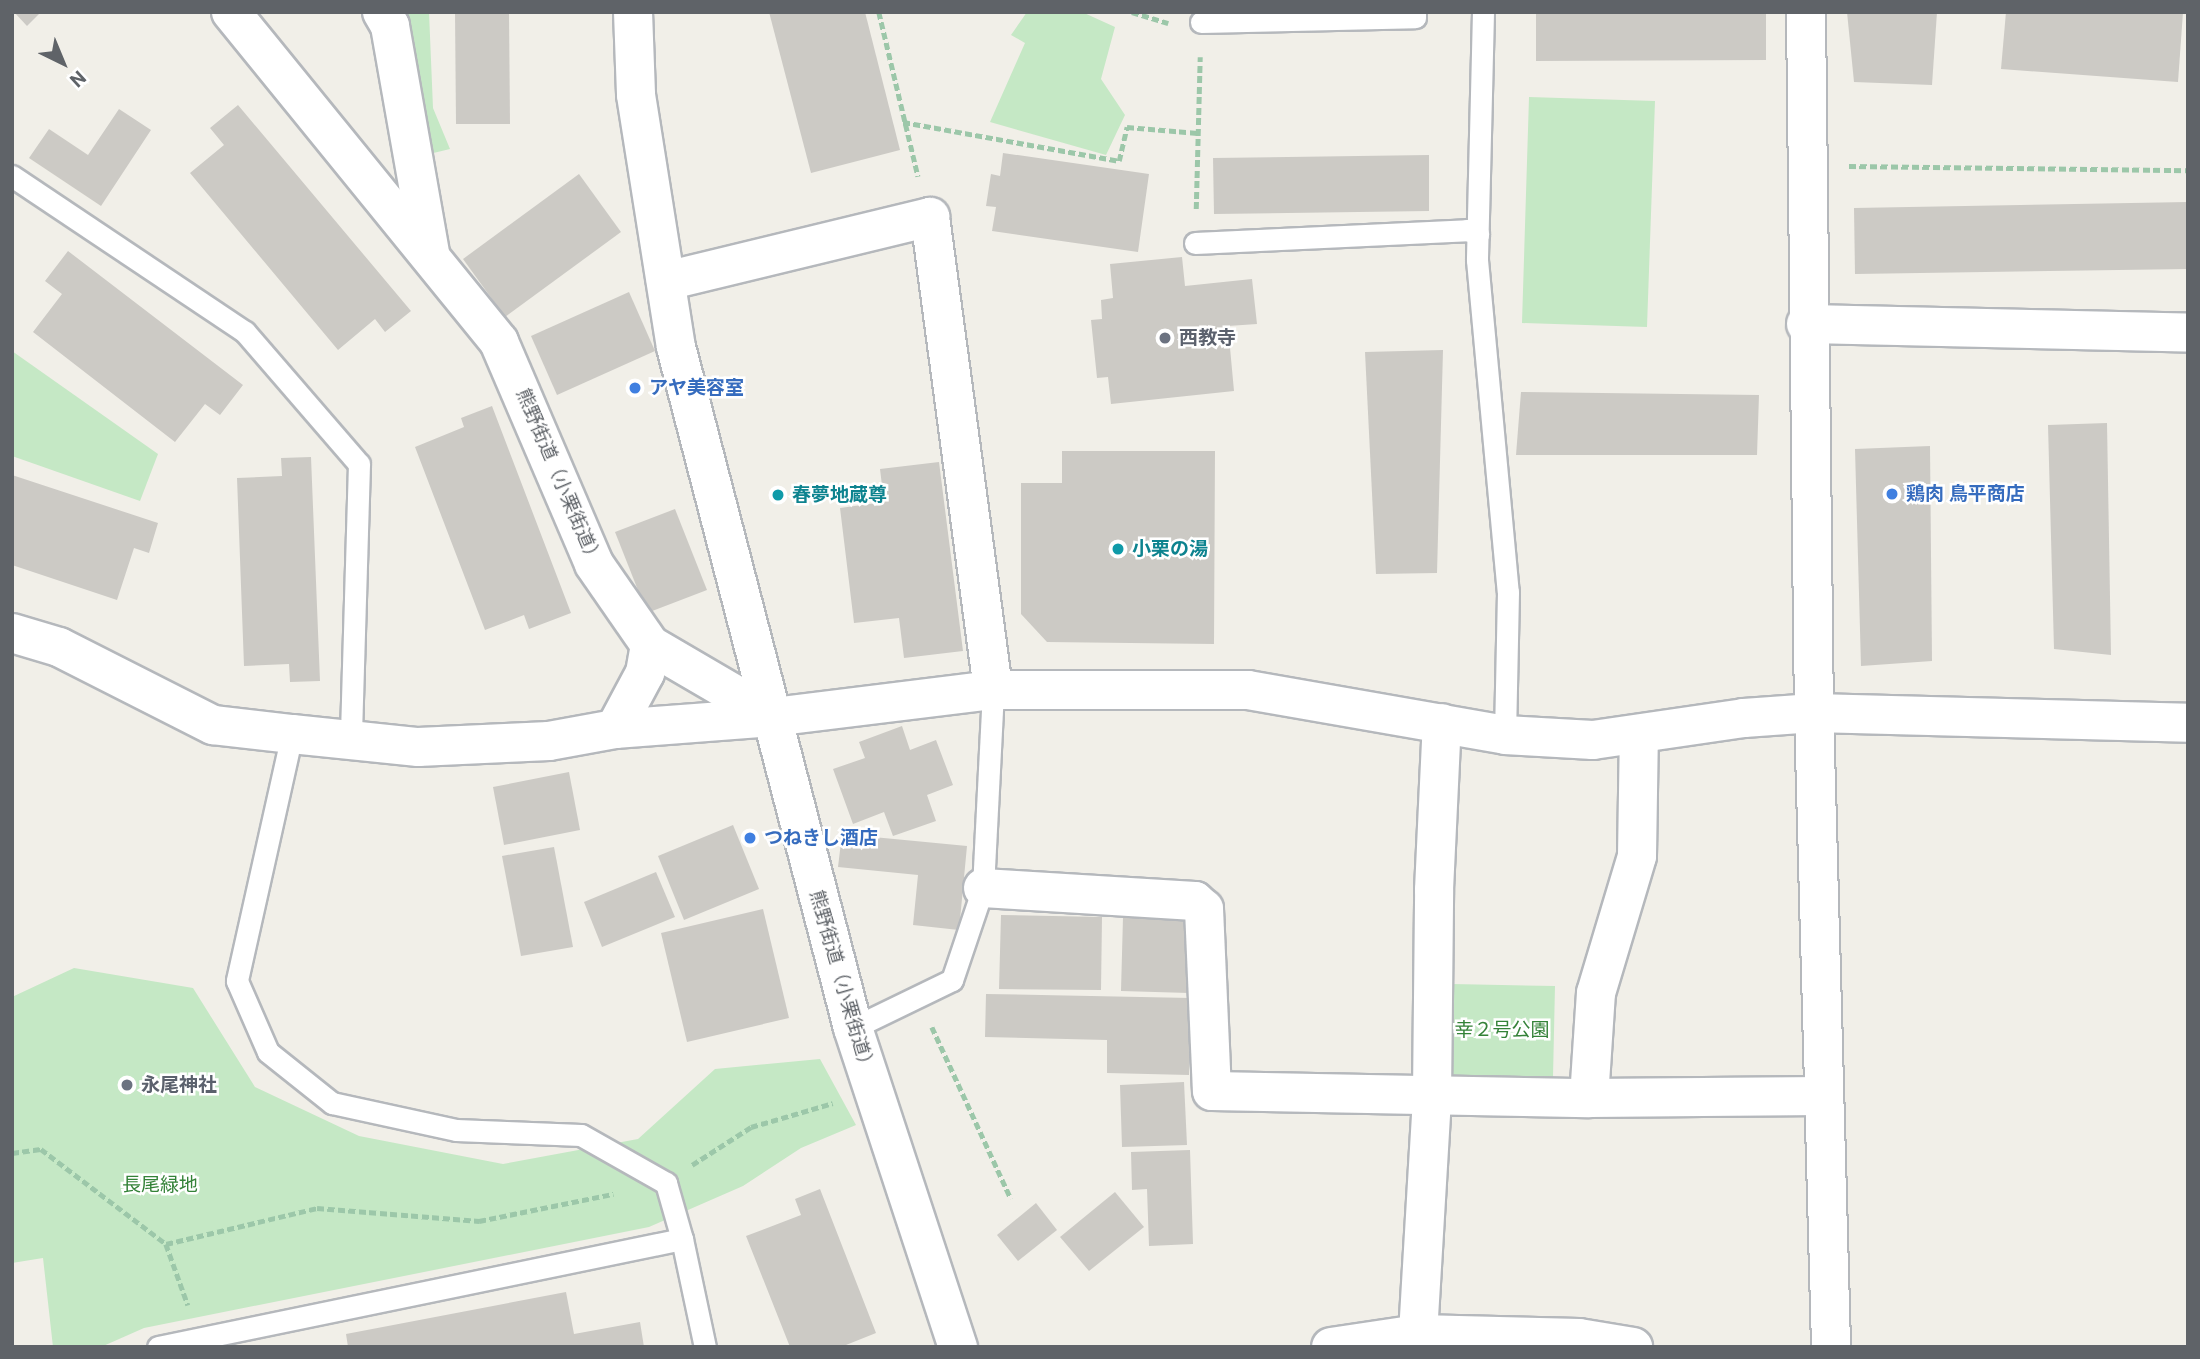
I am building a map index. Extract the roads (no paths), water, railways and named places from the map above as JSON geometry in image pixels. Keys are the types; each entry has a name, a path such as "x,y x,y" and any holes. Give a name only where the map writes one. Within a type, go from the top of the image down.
{"street":[{"name":"熊野街道（小栗街道）","path":"231,12 499,342 594,564 650,645 774,717 853,1028 958,1347"},
{"path":"382,12 390,26 430,254"},
{"path":"633,12 636,95 676,347 774,717"},
{"path":"1806,12 1806,324 1832,1347"},
{"path":"666,281 930,217 993,690"},
{"path":"1806,324 2188,333"},
{"path":"12,633 59,647 213,724 418,747 549,741 615,729 774,717 993,690 1248,690 1505,735 1593,740 1744,718 1814,713 2188,723"},
{"path":"615,729 645,673 650,645"},
{"path":"1420,1340 1432,1096 1434,890 1443,723"},
{"path":"1590,1098 1596,993 1637,856 1639,735"},
{"path":"983,888 1195,901 1204,909 1212,1091 1590,1098 1824,1096"},
{"path":"1331,1347 1420,1340 1579,1338 1633,1347"}],"lane":[{"path":"1201,22 1415,17 1415,12"},
{"path":"1483,12 1478,234 1508,592 1505,735"},
{"path":"12,176 245,332 359,464 351,740"},
{"path":"1195,243 1467,230 1478,234"},
{"path":"853,1028 952,981 983,888 993,690"},
{"path":"292,734 237,981 268,1052 332,1103 456,1130 581,1135 666,1183 682,1239 705,1347"},
{"path":"158,1347 200,1338 233,1339 682,1239"}],"place":[{"name":"西教寺","path":"1165,338"},
{"name":"アヤ美容室","path":"635,388"},
{"name":"鶏肉 鳥平商店","path":"1892,494"},
{"name":"春夢地蔵尊","path":"778,495"},
{"name":"小栗の湯","path":"1118,549"},
{"name":"つねきし酒店","path":"750,838"},
{"name":"永尾神社","path":"127,1085"}],"park label":[{"name":"幸２号公園","path":"1502,1030"},
{"name":"長尾緑地","path":"160,1185"}]}
